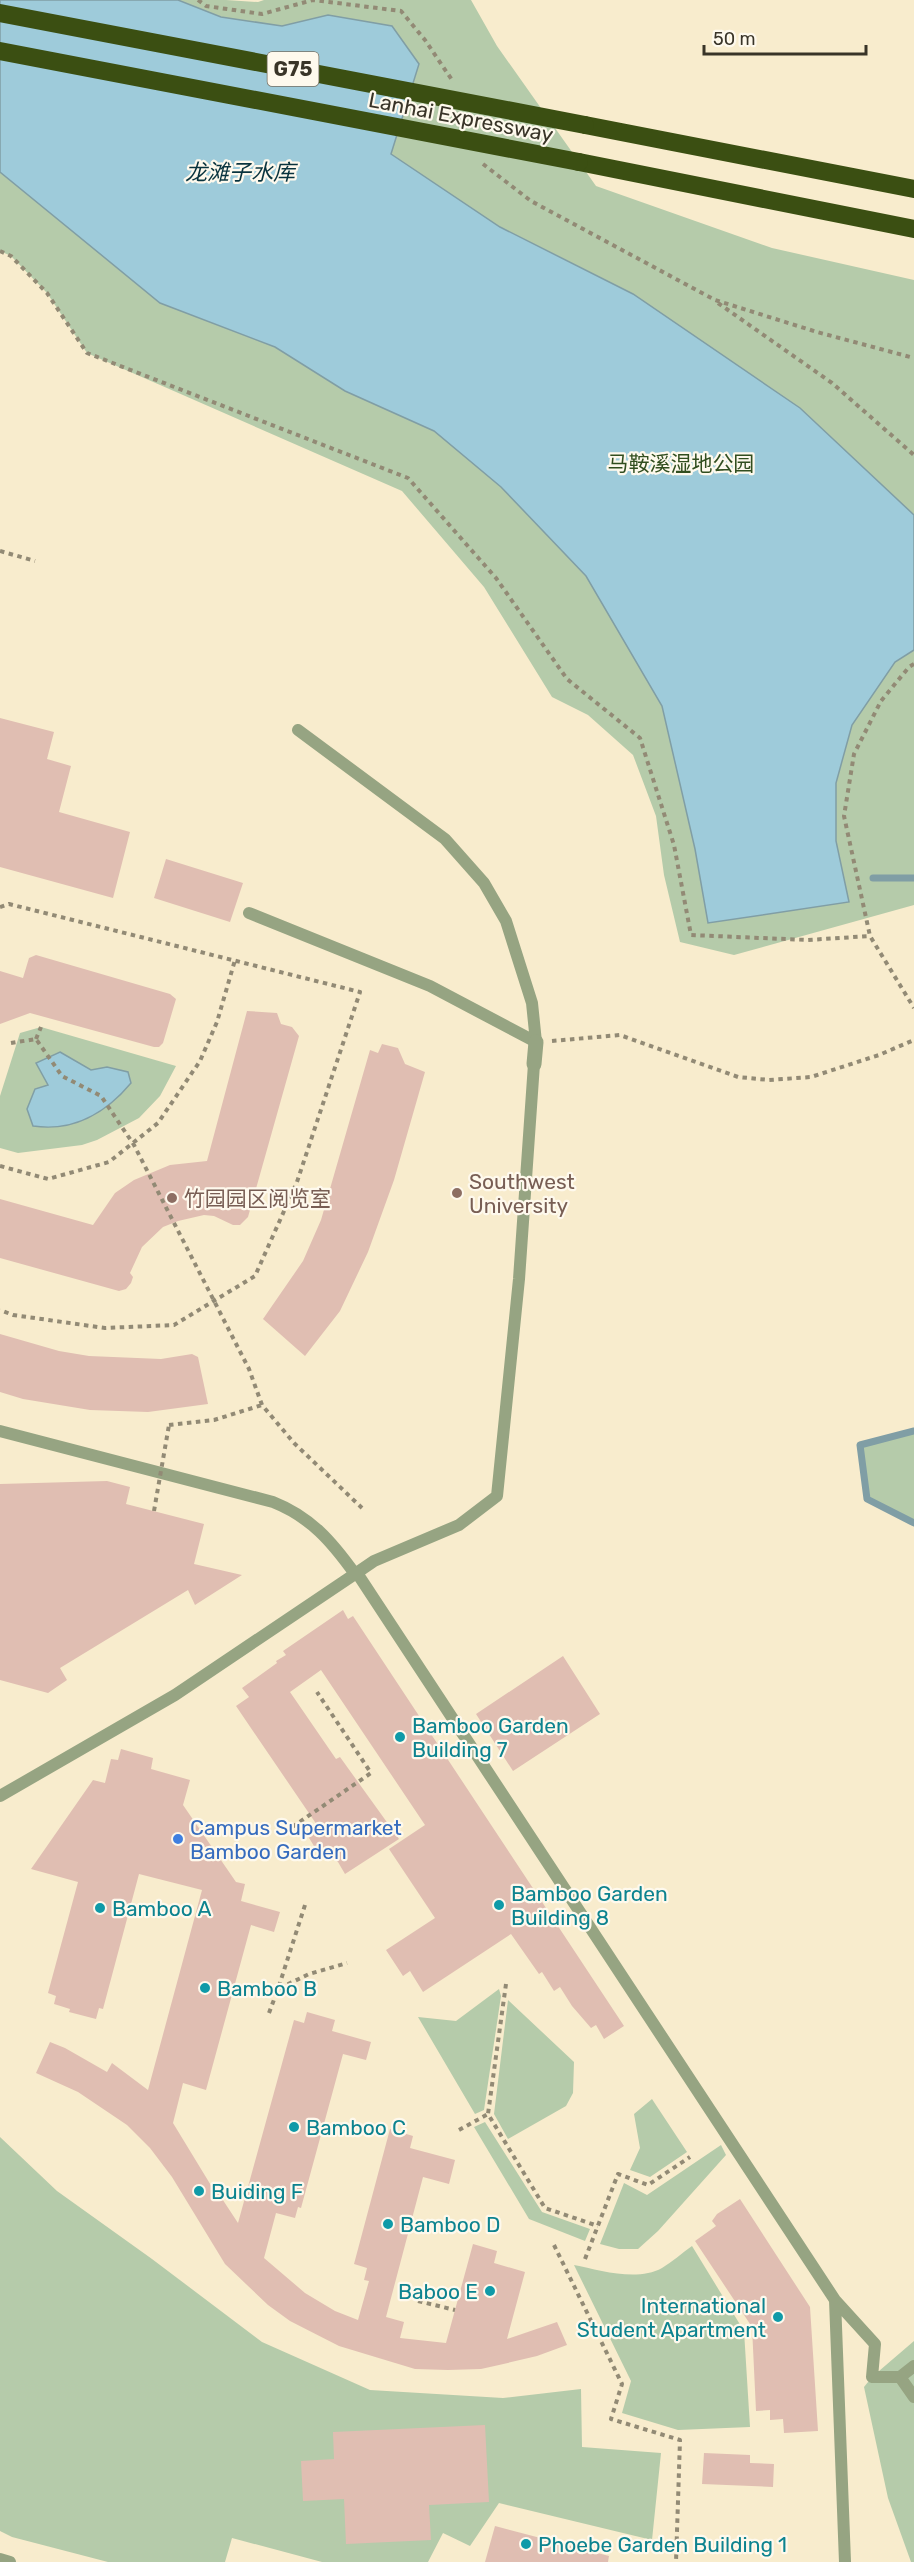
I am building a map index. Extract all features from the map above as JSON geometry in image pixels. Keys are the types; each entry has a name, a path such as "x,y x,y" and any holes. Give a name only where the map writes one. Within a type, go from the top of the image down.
{"highway":[{"name":"Lanhai Expressway","path":"0,13 914,189"},
{"name":"Lanhai Expressway","path":"0,51 914,229"}],"street":[{"path":"534,1064 536,1042"}],"lane":[{"path":"298,730 445,839 484,883 506,921 532,1003 536,1042"},
{"path":"249,913 430,986 536,1042"},
{"path":"0,1796 175,1695 374,1561 459,1525 497,1496 519,1279 534,1064"},
{"path":"0,1431 273,1502 290,1509 323,1532 356,1573 836,2300 875,2344 872,2377 900,2377 914,2366"},
{"path":"836,2300 845,2562"},
{"path":"900,2377 914,2397"},
{"path":"0,2559 10,2562"}],"path":[{"path":"0,251 11,256 47,292 87,353 408,478 496,578 567,679 640,738 674,845 691,936 808,940 870,936"},
{"path":"715,300 832,383 914,455"},
{"path":"0,551 35,561"},
{"path":"914,664 881,700 854,754 844,816 870,936 914,1008"},
{"path":"0,907 9,904 360,992 297,1182 255,1275 174,1325 105,1328 13,1315 0,1310"},
{"path":"0,1166 48,1179 109,1162 158,1123 200,1061 217,1022 235,960"},
{"path":"36,1039 41,1027"},
{"path":"536,1042 620,1035 738,1077 769,1080 811,1077 879,1055 914,1040"},
{"path":"36,1039 63,1076 101,1096 134,1144 249,1369 262,1405 294,1443 362,1508"},
{"path":"11,1043 36,1039"},
{"path":"154,1511 169,1425 214,1420 262,1405"},
{"path":"285,1832 371,1773 317,1692"},
{"path":"269,2013 305,1905"},
{"path":"278,1989 309,1974 346,1963"},
{"path":"506,1984 488,2114 545,2208 598,2226"},
{"path":"459,2130 488,2114"},
{"path":"585,2259 618,2174 648,2185 690,2157"},
{"path":"554,2245 622,2384 611,2419 680,2440 676,2562"},
{"path":"418,2301 455,2310"}],"green space":[{"name":"龙滩子水库","path":"0,0 258,2 264,0 471,0 497,46 596,186 772,248 914,280 914,905 734,955 680,942 664,875 656,816 633,755 588,715 552,697 484,587 402,491 87,353 47,293 11,256 0,251"},
{"path":"41,1027 176,1066 160,1096 139,1118 97,1140 82,1145 18,1153 0,1148 0,1096 20,1033"},
{"path":"914,1431 914,1523 867,1499 860,1445"},
{"path":"499,1989 501,1996 484,2110 475,2114 418,2017 456,2021"},
{"path":"508,2000 574,2062 573,2093 566,2106 508,2139 494,2114"},
{"path":"652,2099 687,2152 650,2177 630,2170 640,2148 634,2114"},
{"path":"485,2122 542,2212 590,2229 585,2241 529,2219 474,2127"},
{"path":"0,2137 57,2191 262,2342 370,2390 503,2398 581,2389 582,2447 661,2453 652,2540 499,2503 470,2546 443,2533 428,2562 322,2562 232,2538 225,2562 108,2562 12,2537 0,2531"},
{"path":"721,2145 726,2155 658,2231 638,2249 619,2249 600,2244 624,2183 647,2195"},
{"path":"692,2246 744,2331 750,2427 678,2430 622,2413 631,2381 574,2265 618,2274 641,2274 662,2268"},
{"path":"914,2341 914,2562 911,2562 888,2498 864,2387 872,2377"}],"water":[{"name":"龙滩子水库","path":"0,0 178,0 221,17 282,26 328,15 392,26 419,64 391,154 500,227 633,294 800,408 914,515 914,650 895,662 852,725 836,783 836,841 849,902 708,923 695,849 662,706 586,576 501,487 434,431 345,391 275,347 160,303 0,172"},
{"path":"60,1052 91,1070 107,1067 128,1072 131,1083 111,1103 88,1118 62,1126 33,1126 27,1109 35,1089 48,1085 36,1063"}],"building":[{"path":"0,718 54,732 47,759 71,766 59,812 130,832 113,898 0,867"},
{"path":"166,859 243,883 230,922 154,898"},
{"path":"36,955 170,994 176,999 163,1043 159,1047 154,1047 30,1013 0,1024 0,971 23,978 29,958"},
{"path":"247,1011 277,1013 281,1024 292,1027 299,1036 248,1217 240,1225 233,1225 214,1216 204,1215 163,1227 142,1247 130,1273 133,1277 131,1283 126,1289 119,1291 0,1258 0,1199 93,1225 115,1193 134,1180 170,1165 207,1161"},
{"path":"382,1044 398,1048 405,1064 425,1072 394,1180 368,1252 340,1311 305,1356 263,1319 303,1261 321,1220 370,1050 378,1053"},
{"path":"0,1334 59,1351 89,1356 161,1359 192,1354 198,1357 208,1404 148,1412 90,1410 23,1399 0,1392"},
{"path":"107,1481 130,1487 126,1504 204,1524 194,1564 242,1575 195,1605 188,1590 60,1668 67,1680 48,1693 0,1680 0,1484"},
{"path":"343,1610 348,1619 353,1616 624,2026 604,2039 596,2025 591,2028 572,2006 560,1987 554,1991 542,1972 539,1974 511,1934 423,1992 410,1971 403,1976 386,1950 435,1918 389,1849 425,1825 321,1670 290,1692 336,1759 340,1757 399,1839 345,1874 338,1862 314,1846 306,1833 317,1825 236,1706 249,1697 242,1688 286,1655 283,1651"},
{"path":"563,1656 600,1714 513,1771 476,1714"},
{"path":"121,1749 153,1758 151,1769 190,1780 183,1805 236,1882 245,1884 241,1901 280,1912 274,1932 251,1925 206,2090 183,2083 173,2123 215,2192 215,2188 238,2223 294,2020 304,2023 307,2012 335,2020 332,2031 371,2042 366,2060 343,2054 301,2208 298,2207 295,2218 276,2213 264,2258 305,2293 335,2311 358,2320 369,2281 364,2280 367,2268 354,2264 390,2129 413,2136 410,2148 455,2160 449,2184 423,2177 386,2317 404,2322 400,2338 446,2343 473,2244 497,2251 494,2263 525,2272 507,2339 557,2322 567,2345 537,2356 481,2369 415,2369 339,2346 290,2321 268,2305 225,2264 172,2177 150,2148 127,2125 78,2092 36,2073 50,2042 107,2072 112,2063 148,2090 202,1890 139,1874 103,2009 99,2008 96,2019 69,2012 70,2009 54,2004 56,1996 48,1993 78,1882 31,1869 93,1780 105,1783 111,1759 118,1760"},
{"name":"International Student Apartment","path":"740,2199 810,2307 818,2431 784,2433 783,2419 770,2420 770,2410 756,2411 752,2327 695,2241 716,2226 712,2221 717,2214"},
{"path":"485,2425 489,2502 429,2505 431,2540 346,2544 344,2499 303,2501 301,2461 334,2459 333,2432"},
{"path":"704,2453 750,2455 750,2463 774,2464 773,2487 702,2484"},
{"name":"Phoebe Garden Building 1","path":"495,2526 609,2556 608,2562 485,2562"}],"waterway":[{"path":"873,878 914,878"},
{"path":"914,1431 860,1445 867,1499 914,1523"}],"place":[{"name":"Southwest University","path":"457,1193"},
{"name":"竹园园区阅览室","path":"172,1198"},
{"name":"Bamboo Garden Building 7","path":"400,1737"},
{"name":"Campus Supermarket Bamboo Garden","path":"178,1839"},
{"name":"Bamboo Garden Building 8","path":"499,1905"},
{"name":"Bamboo A","path":"100,1908"},
{"name":"Bamboo B","path":"205,1988"},
{"name":"Bamboo C","path":"294,2127"},
{"name":"Buiding F","path":"199,2191"},
{"name":"Bamboo D","path":"388,2224"},
{"name":"Baboo E","path":"490,2291"},
{"name":"International Student Apartment","path":"778,2317"},
{"name":"Phoebe Garden Building 1","path":"526,2544"}],"park label":[{"name":"马鞍溪湿地公园","path":"681,463"}]}
